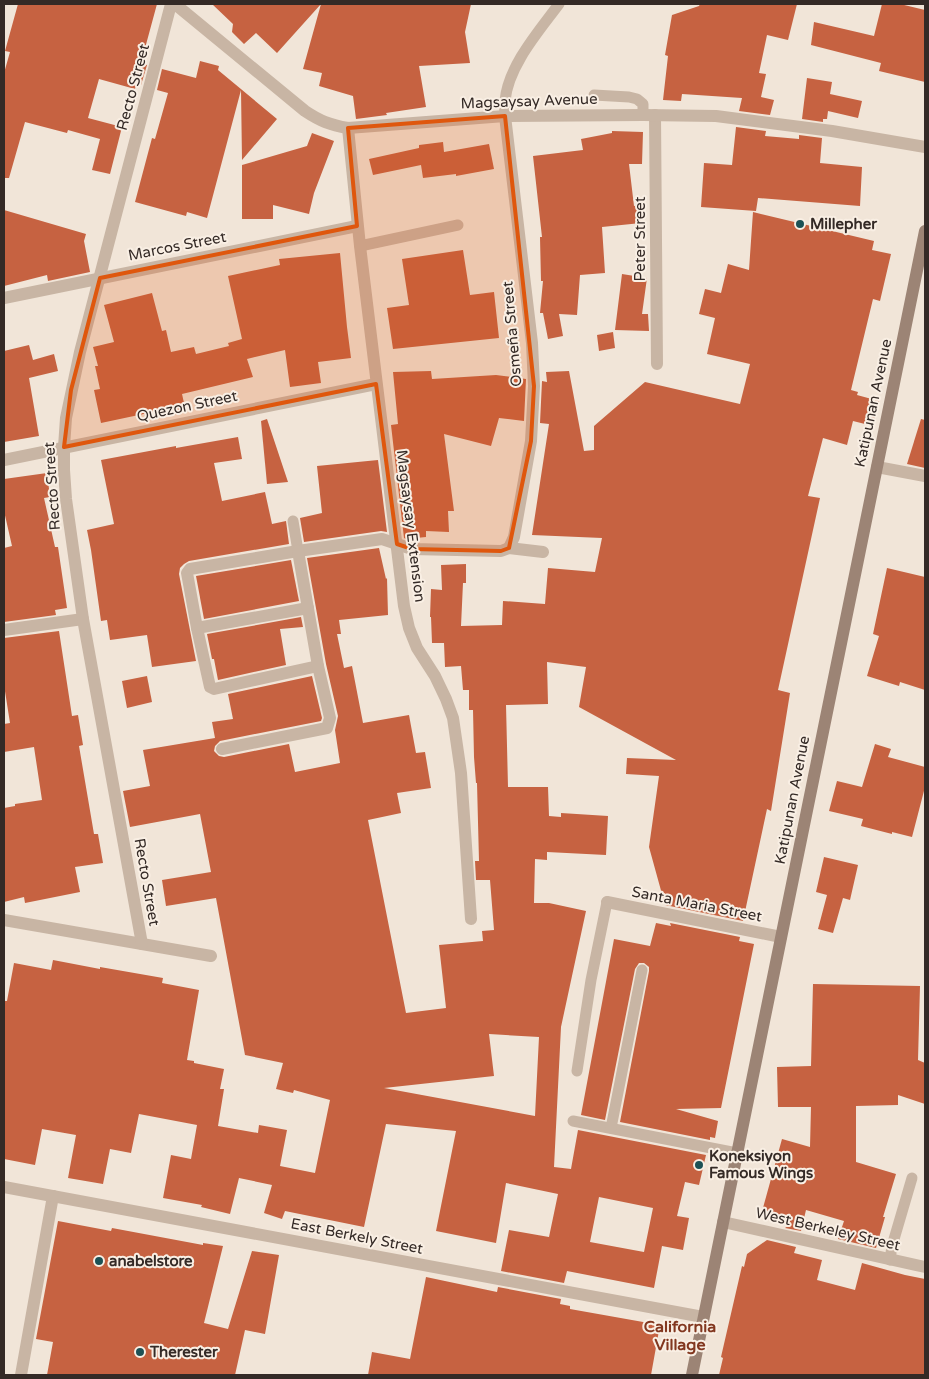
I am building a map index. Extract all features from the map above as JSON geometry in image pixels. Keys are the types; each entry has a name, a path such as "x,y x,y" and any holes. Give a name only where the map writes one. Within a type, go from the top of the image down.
{"main road":[{"name":"Katipunan Avenue","path":"692,1375 925,231"}],"street":[{"name":"Magsaysay Avenue","path":"173,4 312,115 319,120 336,126 348,128 505,116 716,116 770,122 925,147"},
{"name":"Recto Street","path":"142,944 83,619 66,499 64,447 66,418 71,390 173,4"},
{"name":"Peter Street","path":"649,115 657,364"},
{"name":"Osmeña Street","path":"505,116 532,343 534,386 531,441 514,538 509,548"},
{"name":"Magsaysay Extension","path":"348,128 357,226 404,606 409,628 417,648 439,683 453,718 461,774 471,919"},
{"name":"Marcos Street","path":"4,298 357,226"},
{"name":"Quezon Street","path":"4,460 376,384"},
{"path":"877,467 925,476"},
{"path":"318,666 214,689 210,687 187,573 190,569 382,539 412,549 501,551 509,548 543,552"},
{"path":"222,748 327,728 330,718 318,666 298,551"},
{"path":"197,628 308,608"},
{"path":"4,630 83,619"},
{"name":"Santa Maria Street","path":"607,902 781,937"},
{"path":"4,920 211,956"},
{"name":"East Berkely Street","path":"4,1187 704,1318"},
{"path":"21,1375 53,1196"},
{"name":"West Berkeley Street","path":"723,1222 925,1268"}],"lane":[{"path":"505,116 504,100 507,86 514,71 522,55 559,4"},
{"path":"594,94 637,99 643,104 649,115"},
{"path":"360,246 458,225"},
{"path":"293,521 298,551"},
{"path":"577,1071 591,980 607,902"},
{"path":"611,1128 642,970"},
{"path":"573,1121 737,1154"},
{"path":"890,1260 892,1246 912,1178"}],"highlighted area":[{"path":"505,116 534,386 531,441 509,548 501,551 412,549 397,544 376,384 64,447 71,390 100,278 357,226 348,128"}],"building":[{"path":"18,4 157,4 141,63 147,65 141,85 136,84 135,89 99,79 88,118 122,127 110,174 92,170 100,139 68,130 67,133 25,122 9,178 4,178 4,73 10,52 5,51"},
{"path":"212,4 321,4 277,53 256,33 244,44 232,32 233,24"},
{"path":"321,4 471,4 465,32 470,63 419,66 426,107 356,119 353,96 319,86 322,73 303,69"},
{"path":"700,4 797,4 788,40 767,35 759,73 766,74 761,97 774,100 770,115 739,111 742,98 682,94 681,101 663,100 668,56 665,55 672,15"},
{"path":"882,4 900,4 925,10 925,82 879,71 881,63 811,45 814,22 874,36"},
{"path":"200,61 219,66 218,70 277,119 242,160 241,90 207,218 187,212 186,216 135,202 152,138 155,139 168,93 157,90 162,69 196,78"},
{"path":"807,78 832,82 830,94 862,101 858,118 828,111 827,119 823,119 823,122 802,119"},
{"path":"736,127 766,131 765,136 799,139 799,135 822,138 820,163 862,167 860,206 758,198 756,211 701,207 704,163 732,165"},
{"path":"612,131 643,132 642,164 629,164 634,206 639,205 641,223 602,227 605,273 580,275 577,315 559,314 563,336 548,339 543,313 540,313 543,281 541,281 540,237 542,237 533,156 583,150 581,139 612,133"},
{"path":"312,133 334,141 314,193 309,214 273,205 273,219 242,219 242,165 307,146"},
{"path":"443,142 444,152 489,144 494,169 456,176 456,174 423,178 421,165 373,175 369,159 419,148 419,145"},
{"path":"4,210 86,234 84,241 90,272 48,281 47,275 4,286"},
{"path":"753,212 874,241 872,250 891,254 880,301 873,299 851,390 858,392 857,395 879,401 873,426 853,421 847,445 823,438 808,496 820,498 778,690 790,693 771,811 767,809 743,921 665,905 649,847 659,776 626,774 627,758 676,760 579,707 586,667 547,662 548,704 506,705 508,787 548,787 549,816 561,817 561,813 608,816 606,855 547,852 547,860 535,859 534,903 549,903 586,911 561,1027 554,1167 571,1169 578,1130 706,1155 699,1185 685,1182 677,1216 689,1218 683,1250 662,1246 654,1288 567,1271 564,1283 501,1271 509,1230 549,1237 558,1194 506,1183 496,1243 436,1231 456,1131 386,1124 364,1227 285,1211 282,1219 264,1213 272,1185 239,1178 230,1214 201,1207 202,1205 163,1198 171,1155 191,1159 197,1125 139,1114 131,1153 110,1149 103,1184 68,1178 76,1135 42,1129 35,1165 4,1159 4,1001 7,1001 14,963 51,970 53,960 163,978 162,983 199,990 187,1060 224,1069 220,1089 224,1089 218,1126 258,1133 259,1125 287,1130 280,1166 315,1173 330,1100 294,1090 293,1093 276,1089 283,1063 245,1055 216,898 166,906 162,880 211,872 200,814 130,827 123,791 150,786 143,750 215,738 212,722 233,719 228,694 312,676 322,718 321,721 220,741 215,746 214,751 219,756 224,757 289,744 295,772 340,763 335,730 338,716 326,664 307,558 379,548 387,578 388,615 339,620 341,634 337,634 344,668 352,666 363,723 409,715 416,753 425,752 431,788 397,793 401,813 368,820 406,1013 446,1008 439,945 483,941 482,931 494,930 490,880 476,880 475,861 479,861 473,710 469,710 469,690 463,690 461,666 445,667 444,643 432,643 430,617 431,589 442,590 441,565 466,564 466,583 463,583 461,626 502,625 503,601 545,604 548,568 595,572 602,538 532,535 549,424 540,423 542,381 547,382 546,372 569,371 584,451 594,450 594,426 645,382 740,404 750,364 707,354 715,318 699,314 705,289 721,293 728,264 749,270","holes":["489,1034 539,1037 535,1116 384,1088 494,1076","599,1197 653,1208 644,1252 590,1242"]},
{"path":"463,250 470,295 494,292 499,338 393,349 387,308 409,305 402,259"},
{"path":"340,253 351,358 318,362 321,383 290,387 285,350 247,359 253,377 182,394 186,412 169,416 167,409 101,423 94,390 100,389 95,366 98,366 93,347 114,342 104,305 152,293 162,331 166,330 171,352 194,347 196,354 229,346 228,343 242,339 228,276 280,265 279,259"},
{"path":"622,274 647,278 642,314 648,314 649,331 615,330"},
{"path":"613,332 615,348 599,351 597,335"},
{"path":"29,345 33,360 54,354 58,371 29,378 39,436 4,442 4,351"},
{"path":"431,371 432,379 496,375 526,379 524,421 499,418 491,446 444,434 454,511 448,511 449,532 426,531 426,537 406,539 404,538 391,425 398,424 393,372"},
{"path":"267,419 288,482 267,484 261,421"},
{"path":"921,419 925,420 925,468 907,464"},
{"path":"238,437 242,459 214,463 222,501 265,492 272,524 286,521 289,544 189,561 184,564 180,568 179,574 196,661 152,667 147,635 110,640 107,620 101,621 87,530 114,524 101,460"},
{"path":"378,460 387,532 381,531 304,542 300,518 322,513 317,466"},
{"path":"47,473 50,497 44,498 55,547 58,547 67,608 55,610 56,615 4,622 4,548 12,546 4,511 4,479"},
{"path":"291,560 299,601 204,619 196,576"},
{"path":"887,568 925,577 925,690 900,682 899,686 867,676 879,636 873,634"},
{"path":"301,617 303,627 280,629 286,665 218,680 207,634"},
{"path":"59,631 72,716 78,715 83,745 79,746 94,834 98,834 103,863 75,867 80,892 25,903 24,897 4,902 4,808 15,806 15,804 42,800 34,747 4,752 4,724 10,723 4,685 4,638"},
{"path":"147,676 152,702 127,708 122,681"},
{"path":"875,744 891,749 888,757 925,767 925,787 912,837 861,826 863,819 829,811 837,781 862,787"},
{"path":"824,857 858,865 850,900 843,898 833,933 818,929 827,895 816,892"},
{"path":"656,923 671,926 670,923 740,937 739,941 754,944 721,1108 676,1109 718,1121 715,1138 710,1137 710,1140 620,1122 649,971 649,967 644,963 639,963 635,969 605,1120 581,1115 614,939 650,946"},
{"path":"813,984 920,986 918,1060 925,1063 925,1104 898,1095 898,1105 856,1106 856,1162 896,1174 876,1248 838,1239 844,1221 806,1210 801,1231 785,1228 791,1224 761,1215 782,1139 810,1147 811,1107 778,1107 777,1067 811,1066"},
{"path":"58,1221 111,1231 112,1228 203,1245 203,1243 223,1246 204,1323 228,1329 252,1251 279,1255 265,1334 245,1330 235,1375 47,1375 53,1342 36,1339"},
{"path":"767,1240 796,1247 794,1253 822,1260 817,1280 855,1290 862,1263 925,1279 925,1375 719,1375 723,1358 721,1357 742,1266 744,1267 747,1254"},
{"path":"426,1277 497,1292 498,1287 561,1299 560,1304 570,1306 570,1309 660,1325 651,1375 368,1375 372,1352 410,1359"}],"place":[{"name":"Millepher","path":"800,224"},
{"name":"Koneksiyon Famous Wings","path":"699,1165"},
{"name":"anabelstore","path":"99,1261"},
{"name":"Therester","path":"140,1352"}],"district":[{"name":"California Village","path":"680,1335"}]}
